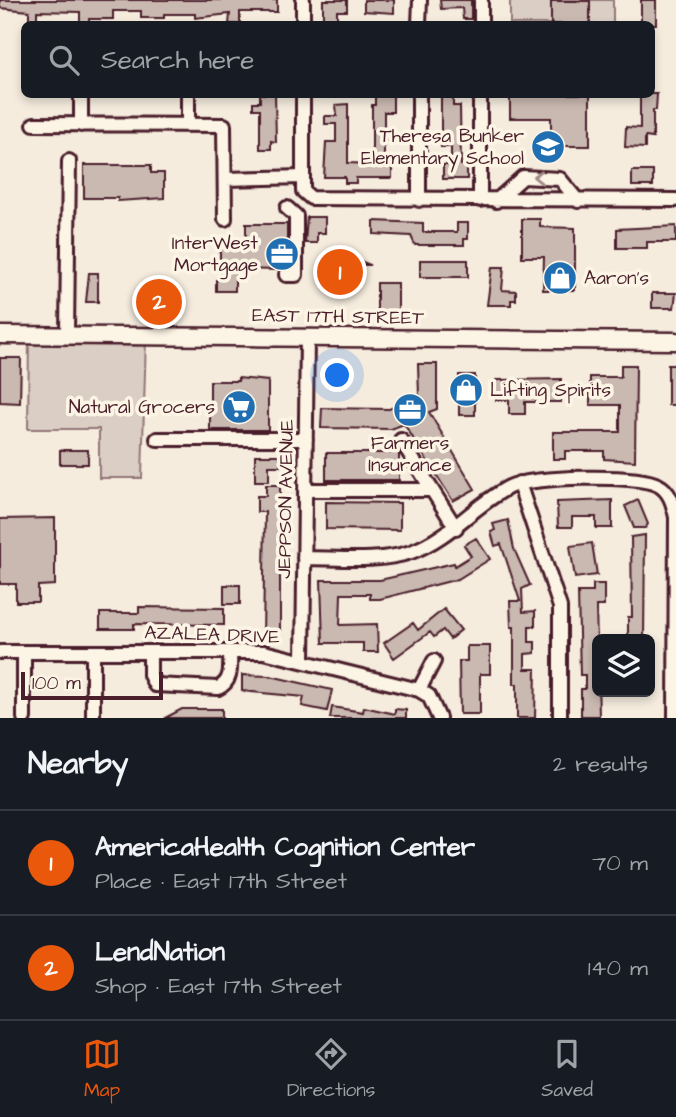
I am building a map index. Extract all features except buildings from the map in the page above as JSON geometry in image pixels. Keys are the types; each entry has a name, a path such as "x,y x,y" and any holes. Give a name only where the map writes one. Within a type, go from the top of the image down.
{"main road":[{"name":"EAST 17TH STREET","path":"0,335 676,341"}],"street":[{"path":"303,0 303,21"},
{"path":"419,0 419,21"},
{"path":"481,0 481,21"},
{"path":"81,98 81,125"},
{"path":"188,98 188,125"},
{"path":"303,98 303,177 307,197 496,201 676,200"},
{"path":"419,98 419,200"},
{"path":"480,98 480,200"},
{"path":"34,124 224,125 225,219"},
{"path":"67,335 69,161"},
{"path":"225,179 303,177"},
{"path":"496,201 518,178 523,177 560,179 578,201"},
{"path":"286,275 296,275 296,216 287,208"},
{"name":"JEPPSON AVENUE","path":"303,660 307,338"},
{"path":"157,439 306,439"},
{"path":"401,440 456,528"},
{"path":"304,558 372,558 409,552 456,528 508,487 519,483 544,479 628,479 648,481 660,486 669,495 676,516 675,718"},
{"path":"519,483 560,607 560,718"},
{"path":"305,490 432,490"},
{"name":"AZALEA DRIVE","path":"0,652 264,652 419,690"},
{"path":"24,652 24,718"},
{"path":"93,652 93,718"},
{"path":"150,652 150,675 156,685 218,688 224,685 230,674 230,652"},
{"path":"434,661 419,690 429,696 439,718"}],"shaded area":[{"path":"510,0 613,0 613,21 590,21 589,1 551,2 551,21 510,21"},
{"path":"29,335 146,336 142,478 99,478 99,429 28,429"}],"place":[{"name":"Theresa Bunker Elementary School","path":"548,147"},
{"name":"InterWest Mortgage","path":"282,254"},
{"name":"AmericaHealth Cognition Center","path":"340,272"},
{"name":"Aaron's","path":"560,278"},
{"name":"LendNation","path":"159,302"},
{"name":"Lifting Spirits","path":"466,390"},
{"name":"Natural Grocers","path":"239,407"},
{"name":"Farmers Insurance","path":"410,410"}]}
